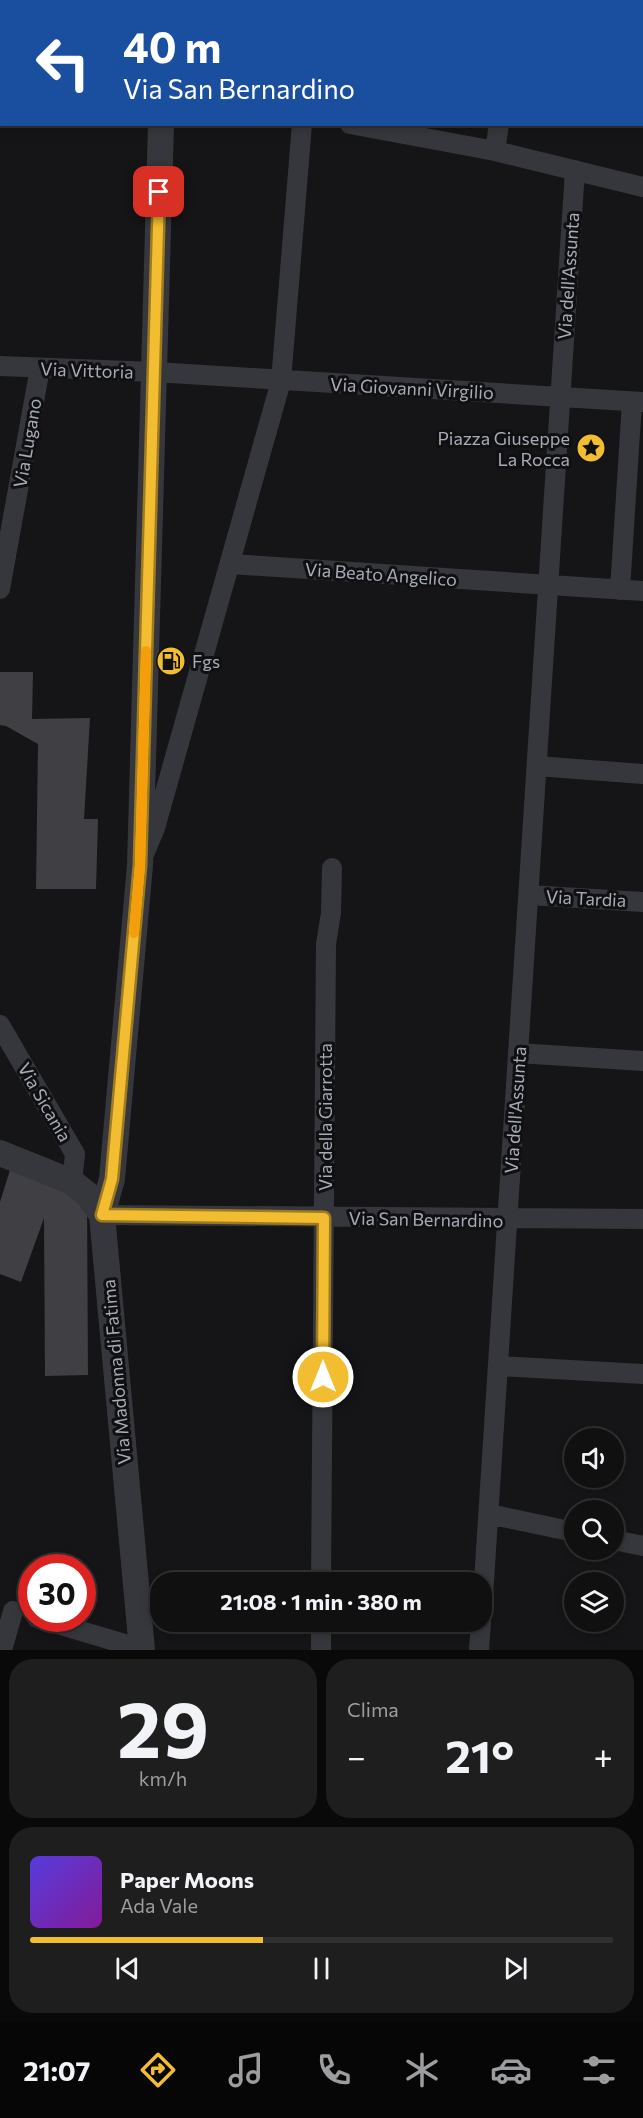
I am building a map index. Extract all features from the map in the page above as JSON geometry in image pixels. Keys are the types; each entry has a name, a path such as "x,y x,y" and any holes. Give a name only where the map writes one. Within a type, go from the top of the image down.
{"street":[{"path":"102,1215 112,1179 140,865 161,126"},
{"path":"140,865 155,828 281,381 302,126"},
{"path":"361,126 495,151 643,187"},
{"path":"495,151 499,126"},
{"name":"Via dell'Assunta","path":"485,1572 547,609 540,585 575,170"},
{"name":"Via Vittoria","path":"0,366 154,372 281,381"},
{"name":"Via Lugano","path":"0,589 40,368"},
{"name":"Via Giovanni Virgilio","path":"281,381 555,392 638,402"},
{"path":"633,590 638,402"},
{"name":"Via Beato Angelico","path":"231,564 633,590"},
{"path":"537,766 643,774"},
{"name":"Via della Giarrotta","path":"321,1572 326,944 331,913 332,868"},
{"name":"Via Tardia","path":"528,895 643,902"},
{"name":"Via Sicania","path":"0,1025 75,1154 72,1182"},
{"path":"518,1053 643,1061"},
{"path":"0,1153 72,1182 87,1194 102,1215"},
{"name":"Via San Bernardino","path":"102,1215 643,1219"},
{"name":"Via Madonna di Fatima","path":"102,1215 142,1650"},
{"path":"498,1366 643,1374"},
{"path":"489,1514 564,1530"},
{"path":"624,1542 643,1546"},
{"path":"2,1650 15,1612"},
{"path":"83,1632 142,1650"},
{"path":"321,1632 321,1650"},
{"path":"479,1650 480,1632"}],"building":[{"path":"0,672 33,672 32,719 90,718 84,819 98,819 96,889 36,889 38,744 0,725"},
{"path":"10,1170 87,1197 88,1375 45,1376 44,1218 21,1282 0,1274 0,1202"}],"slow traffic":[{"path":"134,933 140,865 146,651"}],"place":[{"name":"Piazza Giuseppe La Rocca","path":"591,448"},
{"name":"Fgs","path":"171,661"}],"route":[{"path":"159,192 140,865 112,1179 102,1215 324,1218 323,1377"}]}
